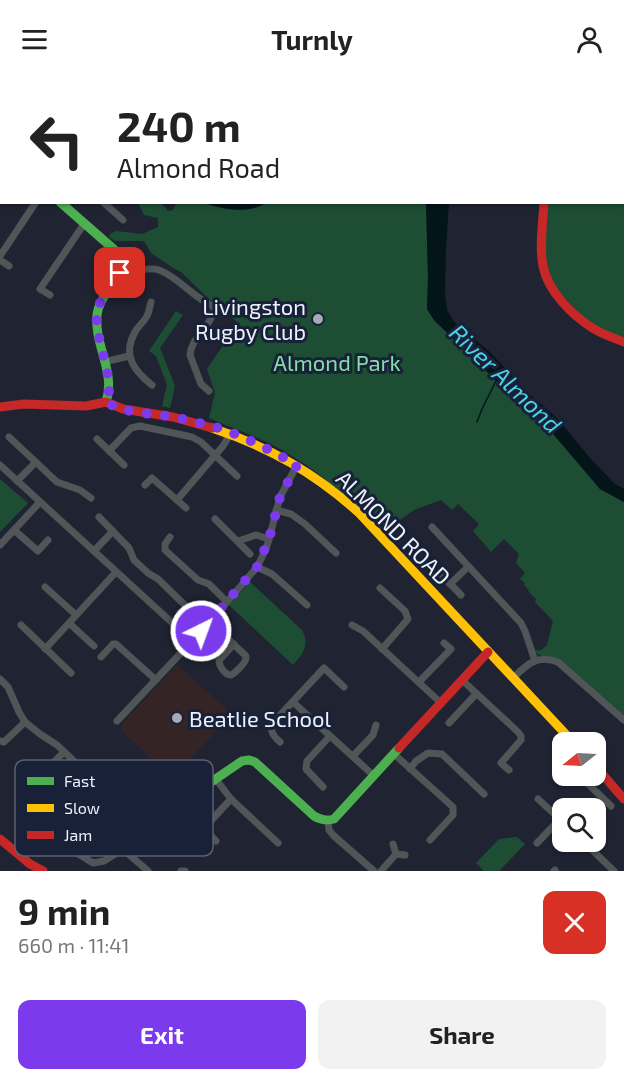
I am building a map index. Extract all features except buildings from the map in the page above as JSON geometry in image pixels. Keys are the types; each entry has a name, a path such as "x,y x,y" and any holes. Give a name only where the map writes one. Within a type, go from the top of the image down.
{"street":[{"path":"0,255 35,204"},
{"path":"63,204 117,252 122,260 121,269 102,297 97,313 97,325 110,385 106,402"},
{"path":"105,204 123,220"},
{"path":"544,204 542,255 546,279 580,319 594,329 624,342"},
{"path":"50,295 39,291 84,224"},
{"path":"0,260 9,266"},
{"path":"121,269 158,270 186,286 215,307 212,316 190,350 198,386 209,391"},
{"path":"148,306 147,317 135,330 129,356 140,376 152,385"},
{"path":"104,362 129,356"},
{"name":"ALMOND ROAD","path":"0,407 19,404 86,406 106,402 122,409 176,417 208,425 231,433 297,465 331,488 359,513 563,732"},
{"path":"109,451 131,428 140,426 192,437 201,442 237,476"},
{"path":"177,500 231,433"},
{"path":"9,437 57,482 80,490 91,498"},
{"path":"97,439 123,465"},
{"path":"17,481 36,462"},
{"path":"0,465 192,641"},
{"path":"117,721 210,622 257,567 269,539 284,488 297,465"},
{"path":"145,485 152,478 186,508"},
{"path":"0,545 40,502"},
{"path":"276,510 291,514 305,524 336,553"},
{"path":"99,517 129,548 134,560 158,579 194,614"},
{"path":"216,519 250,554"},
{"path":"432,527 521,623 535,661"},
{"path":"14,530 38,551 48,540"},
{"path":"94,551 112,531"},
{"path":"238,541 256,535 269,539"},
{"path":"170,537 165,544 165,550 227,602"},
{"path":"257,567 272,574 307,606"},
{"path":"450,584 468,567"},
{"path":"45,649 116,572"},
{"path":"440,573 461,595"},
{"path":"45,587 76,615"},
{"path":"380,588 405,611 408,618 382,649"},
{"path":"210,622 234,644 246,656 230,675 218,663 234,644"},
{"path":"69,623 94,646"},
{"path":"21,625 71,674"},
{"path":"352,625 363,631 441,703"},
{"path":"419,682 451,649 444,643"},
{"path":"101,657 113,644 116,644 156,680"},
{"path":"278,843 231,799 215,778 242,761 255,762 314,816 321,820 334,819 488,652"},
{"path":"513,678 521,670 542,658 558,662 624,720"},
{"path":"280,742 272,734 272,724 293,702 321,666 344,687"},
{"path":"0,679 8,687 25,722 57,745 73,760"},
{"path":"462,680 521,736 521,740 501,763 509,770"},
{"path":"449,723 476,694"},
{"path":"293,702 374,776"},
{"path":"7,750 2,742 25,722"},
{"path":"352,756 372,735 376,725"},
{"path":"324,787 306,769 307,761 330,736"},
{"path":"56,760 64,752"},
{"path":"410,769 416,761 428,753 442,754 484,794"},
{"path":"394,754 453,807 453,815 430,840"},
{"path":"606,782 624,799"},
{"path":"590,786 611,806"},
{"path":"213,818 231,799"},
{"path":"538,799 552,812"},
{"path":"328,821 329,830 334,836 374,871"},
{"path":"537,843 552,829"},
{"path":"0,838 15,851"},
{"path":"213,838 216,841"},
{"path":"393,844 396,854"},
{"path":"594,852 614,871"},
{"path":"396,854 405,855"},
{"path":"381,871 396,854"},
{"path":"21,856 44,871"},
{"path":"82,856 93,863 104,861 112,856"},
{"path":"131,856 148,871"}],"shaded area":[{"name":"Beatlie School","path":"177,665 232,714 189,760 153,760 121,730 123,723"}],"green space":[{"name":"Almond Park","path":"138,204 162,204 168,211 173,210 176,204 212,204 244,209 262,204 426,204 427,309 434,320 554,435 600,489 624,502 624,715 562,661 540,655 534,650 540,651 547,645 553,621 535,602 536,599 520,579 525,573 516,563 519,554 504,539 491,552 473,531 479,524 458,504 452,510 441,500 414,510 384,531 344,494 301,461 269,443 209,418 215,393 207,369 238,323 226,312 229,304 215,303 210,300 181,272 151,253 144,241 115,241 109,237 116,231 142,234 158,227 158,218 144,215"},
{"path":"544,204 624,204 624,342 594,329 546,279"},
{"path":"176,311 183,315 160,348 175,386 170,408 162,406 167,385 156,356 149,351"},
{"path":"0,479 28,503 0,532"},
{"path":"250,582 302,630 305,645 293,665 229,605"},
{"path":"517,837 525,844 499,871 484,871 476,863 499,839"}],"water":[{"path":"208,204 264,204 244,210 220,208"},
{"name":"River Almond","path":"426,204 449,204 445,292 447,309 454,322 491,353 525,390 558,419 590,458 615,484 624,489 624,502 600,489 554,435 434,320 427,309"}],"waterway":[{"name":"River Almond","path":"477,422 497,379"}],"traffic: fast":[{"path":"62,204 117,252 120,261 120,269 97,315 99,337 107,369 106,402"},
{"path":"213,781 242,761 249,760 255,762 314,816 324,820 334,819 399,748"}],"traffic: slow":[{"path":"212,428 233,435 290,463 325,486 359,513 564,732"}],"traffic: jam":[{"path":"544,204 542,258 550,285 562,302 586,324 624,342"},
{"path":"0,407 24,404 86,406 106,402 123,409 173,417 212,428"},
{"path":"399,748 488,652"},
{"path":"606,778 624,799"},
{"path":"0,839 15,852"},
{"path":"20,856 43,871"}],"place":[{"name":"Livingston Rugby Club","path":"318,319"},
{"name":"Beatlie School","path":"177,718"}],"route":[{"path":"120,273 102,297 97,313 97,325 110,385 106,402 122,409 176,417 208,425 231,433 297,465 280,497 266,549 257,567 201,631"}]}
